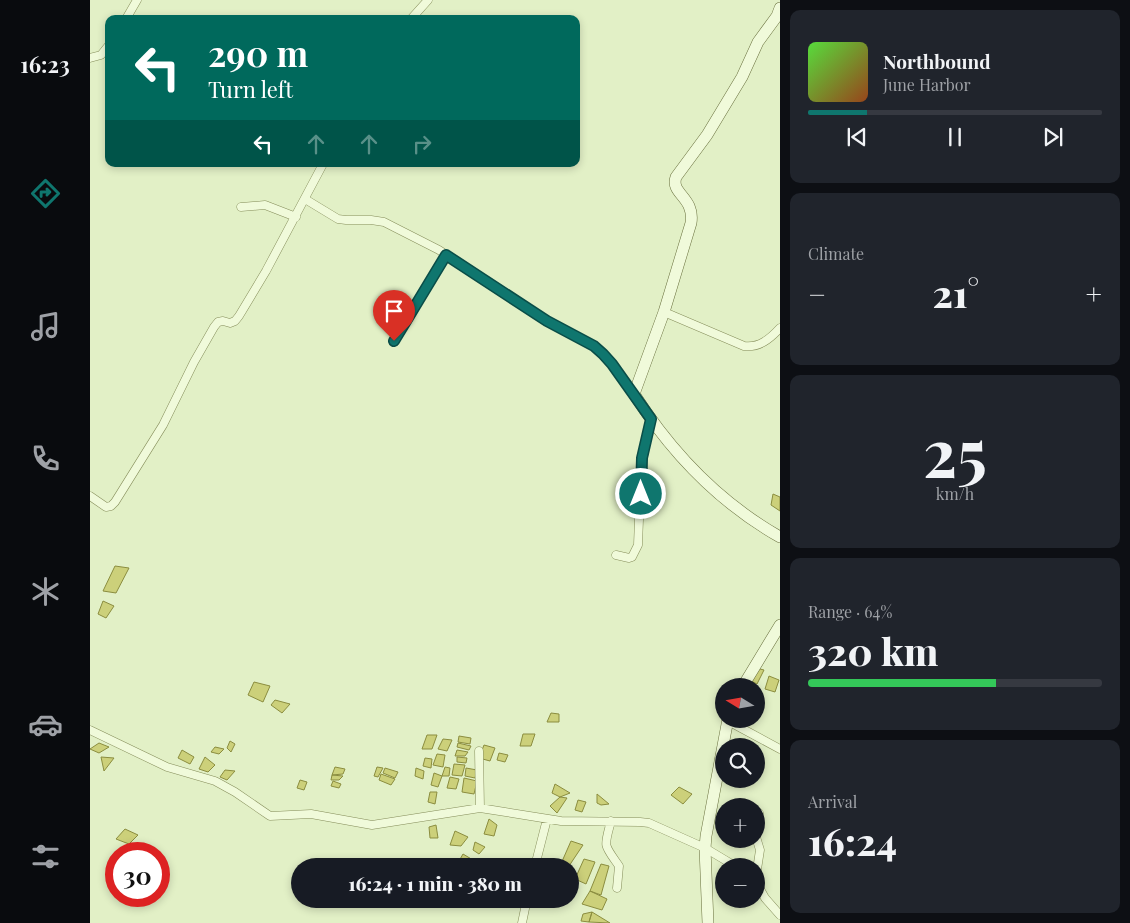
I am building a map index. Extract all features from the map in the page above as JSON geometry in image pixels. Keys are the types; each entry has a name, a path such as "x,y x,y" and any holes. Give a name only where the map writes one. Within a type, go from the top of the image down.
{"street":[{"path":"128,15 137,0"},
{"path":"415,15 428,0"},
{"path":"634,394 664,312 692,218 689,204 674,185 676,176 707,135 742,77 758,42 777,16 780,8"},
{"path":"90,58 101,54 105,50"},
{"path":"90,496 106,507 111,506 115,502 163,425 194,362 218,322 230,323 239,316 321,167"},
{"path":"305,199 330,216 338,219 384,222 446,255 547,321 594,346 612,364 651,419 680,455 705,481 745,514 780,537"},
{"path":"241,207 265,205 296,216"},
{"path":"394,341 446,255"},
{"path":"664,312 750,347 760,345 780,328"},
{"path":"616,555 632,557 638,545 641,468 651,419"},
{"path":"748,678 780,625"},
{"path":"708,923 704,848 726,728"},
{"path":"742,728 780,749"},
{"path":"90,730 167,767 215,782 235,792 270,816 311,814 372,825 480,808 547,819 649,823 721,858"},
{"path":"479,751 480,808"},
{"path":"537,858 547,819"},
{"path":"611,821 606,845 608,852 619,866 616,888"},
{"path":"765,898 780,915"},
{"path":"522,923 525,908"}],"building":[{"path":"773,494 780,497 780,511 771,505"},
{"path":"115,566 129,568 116,593 103,591"},
{"path":"103,601 114,606 106,618 98,614"},
{"path":"756,668 764,670 760,678 750,678"},
{"path":"769,676 779,680 775,692 765,689"},
{"path":"254,682 270,686 263,702 248,695"},
{"path":"275,700 290,704 282,713 271,705"},
{"path":"551,713 559,714 559,722 547,722"},
{"path":"523,734 535,734 531,746 520,746"},
{"path":"427,735 437,735 432,749 422,749"},
{"path":"459,736 471,738 470,744 458,742"},
{"path":"443,739 452,740 447,751 438,749"},
{"path":"230,741 235,744 231,752 227,748"},
{"path":"99,743 109,747 99,753 90,749"},
{"path":"458,743 471,746 469,750 457,747"},
{"path":"484,745 495,748 490,761 479,758"},
{"path":"215,747 224,749 219,754 211,752"},
{"path":"182,750 194,757 190,764 178,758"},
{"path":"457,750 468,752 465,756 455,756"},
{"path":"499,753 508,755 505,762 497,760"},
{"path":"437,754 445,755 443,767 433,765"},
{"path":"101,757 114,758 104,771"},
{"path":"205,757 215,765 208,772 199,769"},
{"path":"457,757 467,758 466,763 457,762"},
{"path":"425,758 432,759 431,768 423,766"},
{"path":"454,764 465,765 462,776 452,775"},
{"path":"335,767 345,769 343,774 332,775"},
{"path":"377,767 383,768 378,777 374,776"},
{"path":"445,767 450,768 449,776 442,776"},
{"path":"385,768 398,772 395,778 383,773"},
{"path":"416,768 424,771 423,779 415,776"},
{"path":"466,768 477,770 475,778 465,776"},
{"path":"225,770 235,771 227,780 220,777"},
{"path":"434,773 442,776 438,787 431,785"},
{"path":"381,774 395,779 391,785 379,780"},
{"path":"332,775 343,776 339,780 331,780"},
{"path":"450,777 459,779 456,789 447,788"},
{"path":"464,778 477,781 474,794 462,792"},
{"path":"300,780 307,782 304,790 297,788"},
{"path":"333,781 341,784 339,788 331,786"},
{"path":"555,784 570,793 560,797 552,793"},
{"path":"679,787 692,794 683,804 671,795"},
{"path":"430,792 437,792 435,804 428,802"},
{"path":"597,794 609,804 601,805 597,803"},
{"path":"560,797 567,798 557,813 550,806"},
{"path":"578,800 586,802 582,812 575,810"},
{"path":"489,819 497,825 494,836 484,834"},
{"path":"436,825 438,838 430,838 429,827"},
{"path":"125,829 138,835 131,842 116,839"},
{"path":"455,831 468,837 461,846 450,845"},
{"path":"571,841 583,845 574,858 564,858"},
{"path":"475,842 485,847 479,854 473,850"},
{"path":"463,854 470,858 461,858"},
{"path":"584,859 595,862 586,884 579,881 579,870"},
{"path":"601,864 609,866 601,895 590,891"},
{"path":"590,891 607,899 602,910 582,904"},
{"path":"592,912 589,922 581,921 583,914"},
{"path":"592,912 610,923 589,922"}],"route":[{"path":"394,341 446,255 470,269 547,321 594,346 612,364 651,419 642,458 641,494"}]}
